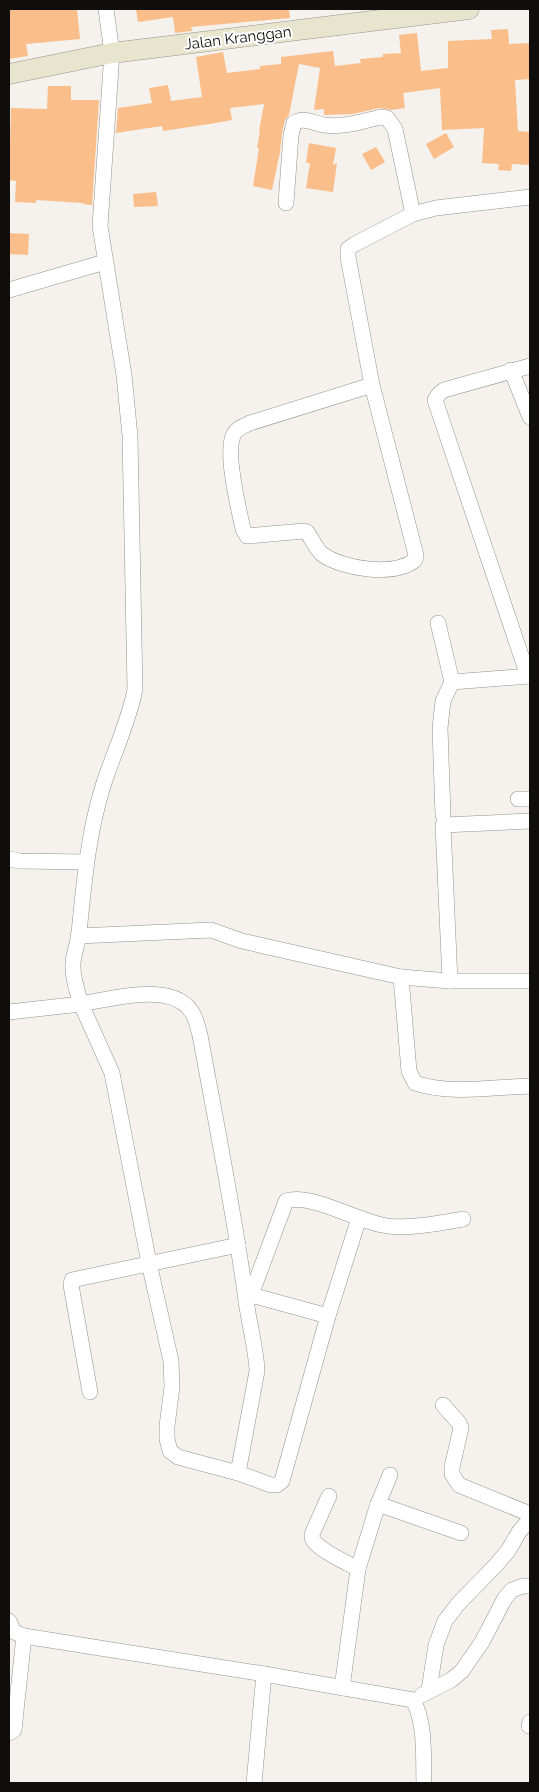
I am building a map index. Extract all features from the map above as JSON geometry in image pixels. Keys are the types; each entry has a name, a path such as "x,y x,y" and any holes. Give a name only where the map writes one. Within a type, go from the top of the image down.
{"main road":[{"name":"Jalan Kranggan","path":"9,74 112,53 469,9"}],"street":[{"path":"106,9 112,53 100,226 124,375 130,436 135,689 128,716 100,795 86,862 78,936 73,963 80,1004 112,1073 149,1263 171,1360 172,1387 167,1426 167,1439 170,1451 178,1457 238,1473 271,1485 282,1481 328,1316 359,1218"},
{"path":"286,203 291,135 294,123 298,120 306,120 324,125 339,125 381,117 387,118 395,129 413,214"},
{"path":"372,385 250,423 239,428 233,434 230,456 243,529 247,536 304,531 307,532 323,555 363,569 386,570 398,568 415,560 416,555 372,385 348,249 413,214 436,208 530,197"},
{"path":"9,290 105,262"},
{"path":"452,682 529,676 436,400 444,390 530,366"},
{"path":"511,370 530,416"},
{"path":"438,623 452,682 443,701 440,728 443,815"},
{"path":"450,981 443,825 530,821"},
{"path":"9,858 20,861 86,862"},
{"path":"78,936 211,930 242,940 401,977 450,981 530,982"},
{"path":"401,977 409,1071 415,1083 424,1086 458,1089 530,1086"},
{"path":"9,1012 144,994 160,994 180,1000 194,1015 200,1035 257,1354 257,1371 238,1473"},
{"path":"248,1299 286,1201 295,1198 314,1202 382,1225 396,1226 463,1219"},
{"path":"90,1392 71,1285 72,1280 238,1245"},
{"path":"248,1299 328,1316"},
{"path":"443,1405 459,1423 461,1428 452,1467 452,1474 458,1484 530,1514"},
{"path":"342,1688 358,1569 378,1504 390,1474"},
{"path":"329,1496 313,1532 313,1540 322,1548 358,1569"},
{"path":"378,1504 461,1533"},
{"path":"429,1690 436,1645 446,1621 458,1604 508,1551 519,1532 530,1520"},
{"path":"9,1621 14,1632 24,1636 413,1700 429,1690 448,1682 462,1671 482,1642 505,1598 512,1590 523,1586 530,1586"},
{"path":"9,1733 14,1730 24,1636"},
{"path":"254,1783 264,1674"},
{"path":"413,1700 421,1723 424,1783"}],"building":[{"path":"9,9 77,9 80,39 26,44 28,56 9,59"},
{"path":"136,9 289,9 290,18 191,27 192,31 175,33 173,17 138,22"},
{"path":"508,29 509,44 530,43 530,79 515,80 518,131 530,132 530,165 512,164 511,171 498,170 499,164 482,163 484,128 442,130 440,88 403,93 405,108 391,110 379,108 353,114 324,115 324,109 314,110 320,68 299,64 289,115 285,120 282,133 272,190 253,186 264,104 230,108 232,120 163,131 162,126 116,133 118,108 152,103 149,88 168,85 171,101 202,97 196,57 223,52 227,73 281,64 281,57 333,51 335,66 361,63 360,59 383,57 383,54 401,53 399,35 417,33 421,71 448,68 448,41 492,39 491,30"},
{"path":"48,86 71,86 71,100 99,100 92,205 36,200 36,203 15,202 16,181 9,180 11,108 47,109"},
{"path":"446,133 454,147 434,159 426,144"},
{"path":"309,143 336,148 333,165 337,163 333,192 306,188 310,163 306,163"},
{"path":"376,147 385,162 371,170 362,154"},
{"path":"156,192 158,206 134,207 133,194"},
{"path":"9,233 29,234 28,255 9,254"}]}
